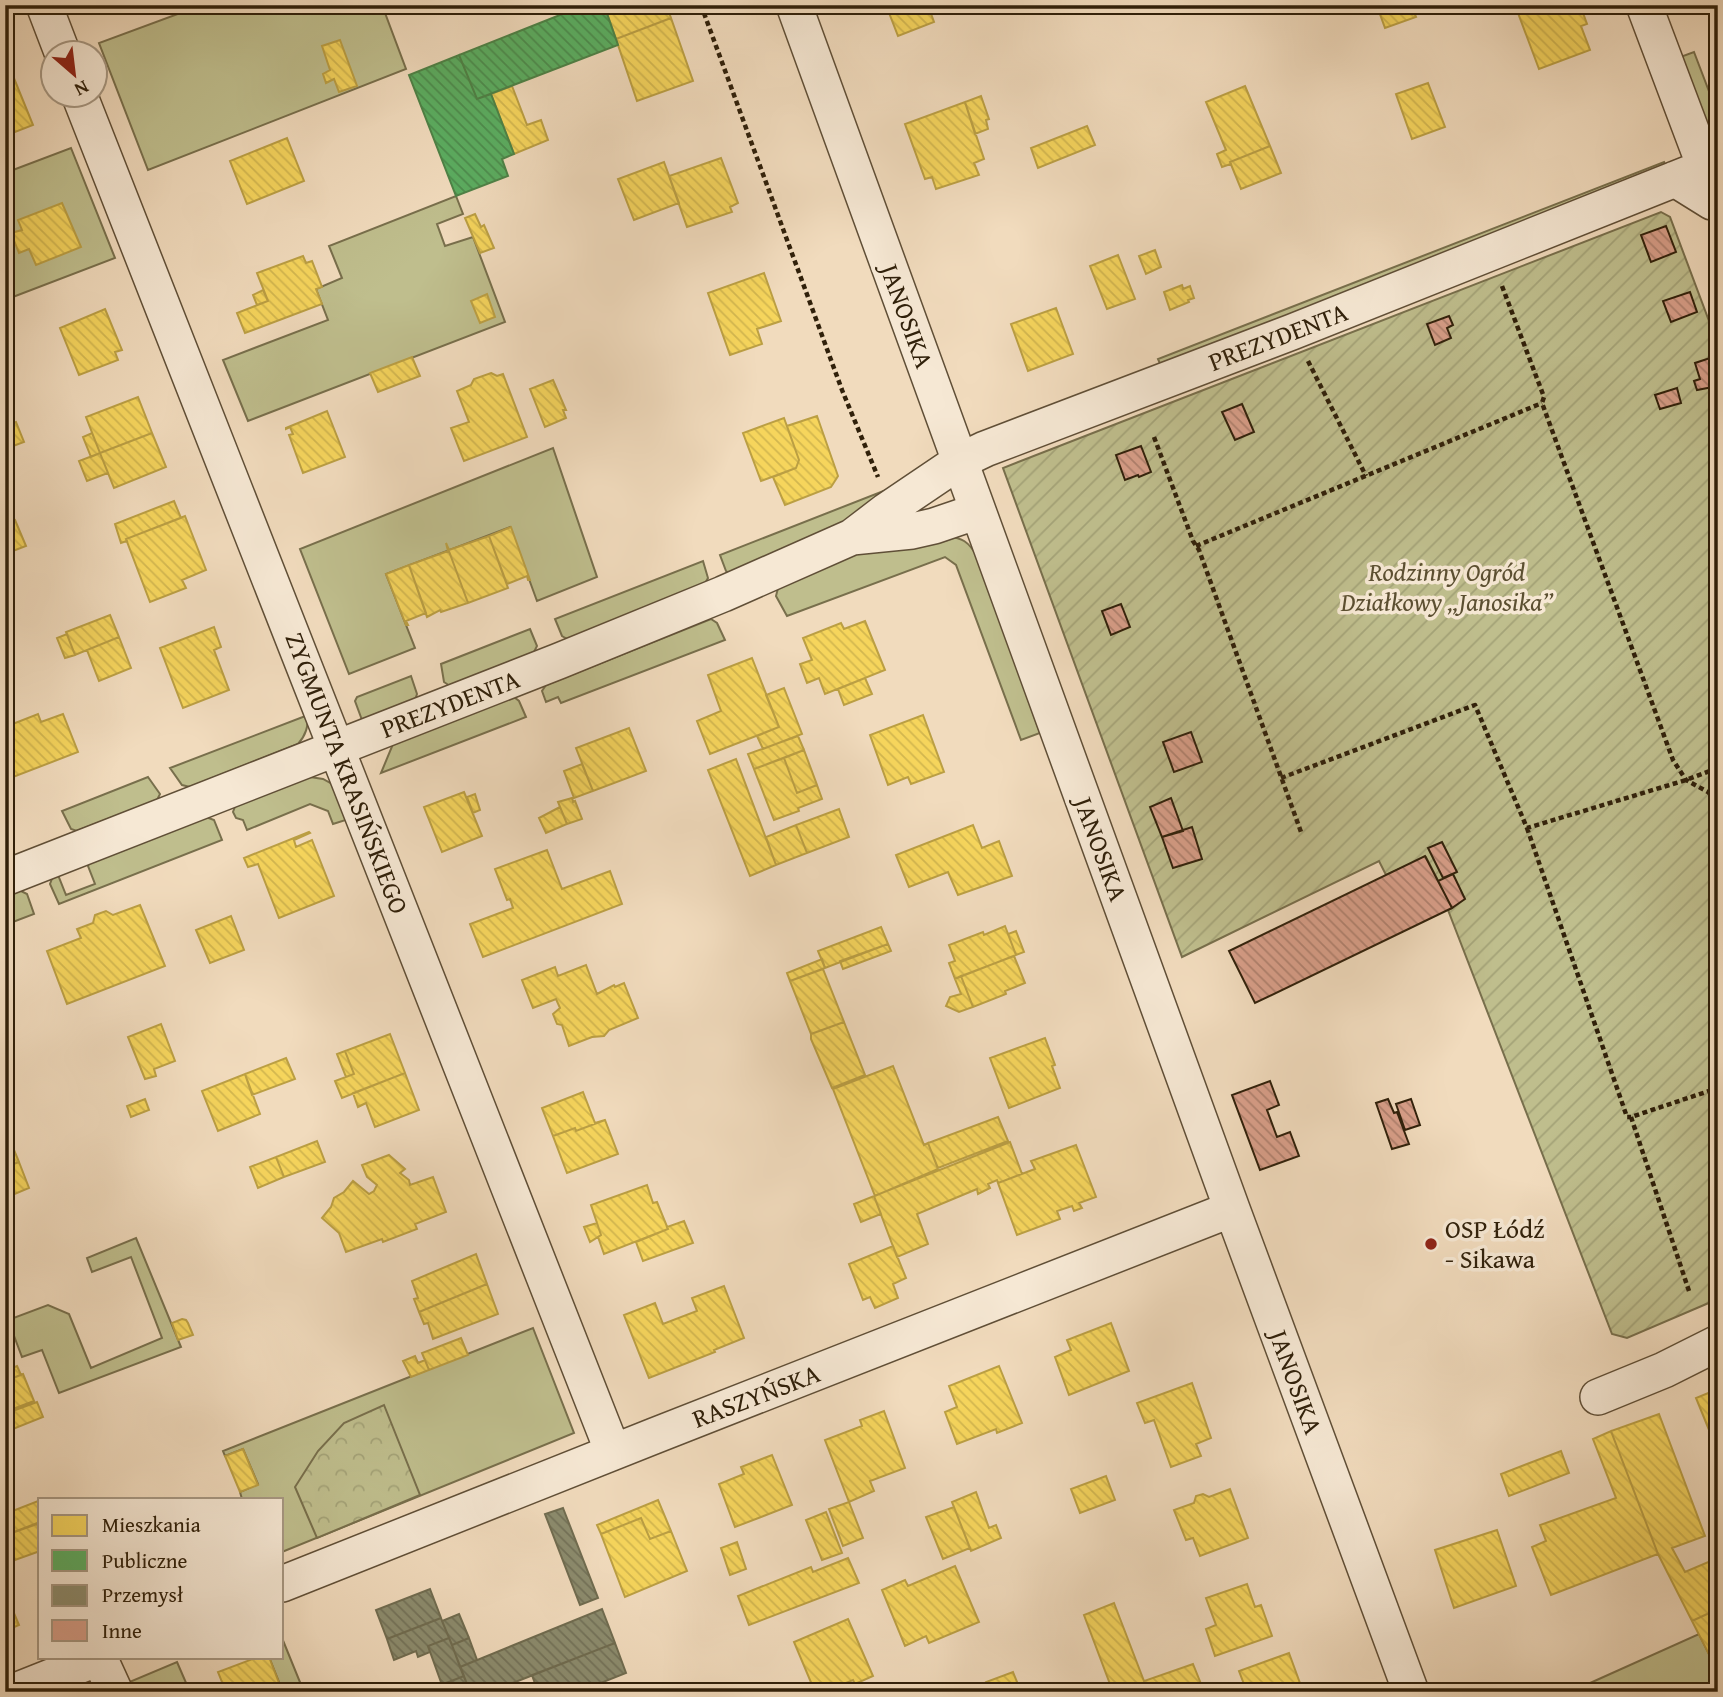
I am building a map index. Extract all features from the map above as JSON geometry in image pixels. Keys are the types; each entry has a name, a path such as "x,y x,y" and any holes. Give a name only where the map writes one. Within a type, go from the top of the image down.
{"street":[{"path":"44,5 57,38"},
{"name":"JANOSIKA","path":"794,5 1232,1209 1411,1692"},
{"path":"1644,5 1708,185"},
{"name":"ZYGMUNTA KRASIŃSKIEGO","path":"85,108 613,1452"},
{"name":"PREZYDENTA","path":"5,878 572,656 723,594 852,537 960,461 985,449 1292,332 1708,185"},
{"name":"PREZYDENTA","path":"852,537 912,531 978,511"},
{"name":"RASZYŃSKA","path":"284,1583 1232,1209"},
{"path":"1598,1397 1664,1370 1718,1343"},
{"path":"13,1692 98,1658"},
{"path":"100,1658 115,1692"}],"path":[{"path":"701,5 842,390 882,487"},
{"path":"1501,285 1544,397 1542,403 1673,760 1686,780 1718,802"},
{"path":"1292,332 1366,476"},
{"path":"1196,545 1542,403"},
{"path":"1154,437 1193,541 1199,550 1301,832"},
{"path":"1281,778 1475,705 1527,828 1627,1117 1718,1088"},
{"path":"1527,828 1718,768"},
{"path":"1631,1117 1689,1291"}],"green space":[{"path":"202,5 382,5 406,69 148,170 108,66 108,40"},
{"path":"1694,52 1718,115 1718,142 1712,139 1679,63 1683,56"},
{"path":"71,148 115,258 5,300 5,173"},
{"path":"1664,162 1666,169 1161,366 1158,359"},
{"path":"456,196 463,214 437,224 445,246 473,237 505,322 248,421 223,360 328,320 316,289 342,278 329,246"},
{"name":"Rodzinny Ogród Działkowy „Janosika”","path":"1661,212 1670,217 1718,345 1718,1299 1627,1338 1612,1334 1448,910 1452,908 1426,857 1386,875 1379,861 1182,957 1003,468"},
{"path":"553,448 597,577 537,601 510,527 386,574 415,648 349,674 300,549"},
{"path":"904,483 867,513 730,574 726,571 720,555"},
{"path":"943,534 964,541 978,558 1040,733 1021,740 956,565 945,557 787,616 776,596 778,588 862,550"},
{"path":"703,561 708,578 704,585 569,640 562,636 555,619"},
{"path":"711,619 717,623 725,640 561,703 558,697 546,702 542,691 546,685"},
{"path":"530,629 537,646 533,654 450,686 444,682 441,664"},
{"path":"411,676 417,694 415,700 362,720 355,701 357,697"},
{"path":"514,697 519,701 526,717 381,773 393,744"},
{"path":"308,715 306,731 298,744 190,787 182,785 170,768"},
{"path":"148,777 160,794 157,800 77,831 71,829 62,811"},
{"path":"310,777 332,784 349,819 333,824 328,811 310,804 247,830 243,820 236,818 233,812 236,804"},
{"path":"206,817 214,820 222,840 59,904 50,884 53,876 58,875 66,895 95,884 88,866 90,861"},
{"path":"19,890 27,894 34,914 5,925 5,895"},
{"path":"136,1238 181,1347 59,1393 42,1350 22,1357 8,1320 48,1305 69,1314 91,1368 162,1338 131,1257 92,1272 87,1258"},
{"path":"533,1328 574,1433 284,1551 284,1498 242,1498 240,1492 258,1484 243,1449 225,1456 223,1451"},
{"path":"384,1405 420,1495 317,1538 295,1487 318,1451 344,1423"},
{"path":"1699,1634 1718,1672 1718,1692 1570,1692"},
{"path":"284,1643 304,1692 270,1692 281,1687 269,1658 284,1658"},
{"path":"177,1662 190,1692 130,1692 127,1683"}],"building: Mieszkania":[{"path":"604,5 666,5 671,18 616,39"},
{"path":"886,5 937,5 929,8 934,22 898,36"},
{"path":"1411,5 1416,17 1385,28 1377,6"},
{"path":"1515,5 1580,5 1587,24 1581,26 1590,50 1539,69"},
{"path":"671,18 693,81 637,101 616,39"},
{"path":"340,40 357,86 339,92 334,79 326,83 323,74 330,70 322,46"},
{"path":"9,66 33,125 7,135 11,146 5,148 5,67"},
{"path":"1428,83 1445,127 1412,139 1396,94"},
{"path":"512,86 527,125 541,120 548,140 514,154 491,94"},
{"path":"1245,86 1270,146 1222,167 1217,154 1226,150 1206,102"},
{"path":"981,96 989,119 986,120 988,129 975,134 965,102"},
{"path":"965,102 984,159 974,163 979,175 936,189 932,177 925,179 905,124"},
{"path":"1087,126 1095,145 1038,168 1031,148"},
{"path":"287,138 304,181 247,204 230,161"},
{"path":"1270,146 1281,173 1241,189 1230,162"},
{"path":"721,158 738,203 730,207 732,212 687,227 669,176"},
{"path":"664,162 679,203 634,220 618,179"},
{"path":"62,203 81,247 36,265 29,249 19,253 11,233 22,230 18,220"},
{"path":"475,214 481,227 484,225 494,248 480,253 465,218"},
{"path":"1155,250 1161,267 1146,274 1139,256"},
{"path":"1118,255 1135,299 1107,309 1090,266"},
{"path":"303,256 306,263 312,261 322,287 316,289 322,304 245,333 237,313 268,301 257,273"},
{"path":"764,273 781,321 757,329 762,344 730,355 708,293"},
{"path":"1182,285 1183,289 1190,286 1194,298 1170,310 1164,292"},
{"path":"263,290 268,301 257,305 253,295"},
{"path":"487,294 495,317 480,323 471,301"},
{"path":"1056,308 1073,354 1028,371 1011,324"},
{"path":"105,309 122,350 115,352 118,360 79,375 60,328"},
{"path":"412,357 420,376 378,392 370,373"},
{"path":"491,373 497,376 503,374 527,437 464,461 451,428 469,422 457,391 471,385 474,379"},
{"path":"553,380 566,410 563,410 566,418 545,427 530,389"},
{"path":"138,397 152,433 100,453 86,417"},
{"path":"327,411 345,457 303,473 289,435 293,434 290,427 286,428"},
{"path":"817,416 838,476 831,487 785,505 773,477 796,468 799,460 787,426"},
{"path":"784,418 799,460 796,468 761,481 743,433"},
{"path":"16,422 24,442 5,449 5,426"},
{"path":"92,433 100,453 91,457 83,437"},
{"path":"152,433 166,467 114,488 100,453"},
{"path":"100,453 108,473 87,481 79,461"},
{"path":"174,501 181,518 121,543 115,524"},
{"path":"185,516 206,570 182,580 186,588 150,602 126,539"},
{"path":"15,520 26,546 5,554 5,524"},
{"path":"511,527 530,580 527,576 507,584 489,536"},
{"path":"489,536 508,588 468,603 446,543 449,550"},
{"path":"446,543 468,603 441,612 440,610 427,617 409,565 448,551"},
{"path":"409,565 426,613 406,621 406,625 386,574"},
{"path":"110,615 119,637 75,655 66,632"},
{"path":"865,621 885,670 825,694 819,678 807,683 800,664 812,660 803,638 841,623 844,629"},
{"path":"214,627 221,647 214,650 229,690 183,708 160,648"},
{"path":"67,634 75,655 65,658 57,638"},
{"path":"119,637 131,668 99,681 87,650"},
{"path":"752,658 779,727 710,754 697,721 721,711 708,675"},
{"path":"865,678 872,694 844,705 838,689"},
{"path":"784,688 802,734 763,749 757,736 779,727 766,695"},
{"path":"38,714 41,722 63,714 78,752 13,777 5,763 5,727"},
{"path":"923,715 944,772 911,784 908,777 888,785 870,735"},
{"path":"629,728 646,771 593,791 576,748"},
{"path":"798,736 804,750 754,769 748,754"},
{"path":"804,750 817,785 797,793 784,758"},
{"path":"784,758 797,793 817,785 822,799 774,820 754,769"},
{"path":"736,759 776,865 750,876 708,770"},
{"path":"582,764 593,791 574,798 564,771"},
{"path":"464,792 482,836 442,852 424,807"},
{"path":"475,794 480,810 473,813 467,797"},
{"path":"572,798 582,819 567,824 558,802"},
{"path":"560,807 567,824 546,833 539,818"},
{"path":"839,809 849,837 807,853 796,825"},
{"path":"796,825 807,853 776,865 766,837"},
{"path":"973,825 982,848 999,841 1012,876 958,895 948,872 909,887 896,855"},
{"path":"309,832 294,840 296,847 312,840 334,896 279,918 258,864 248,867 244,858"},
{"path":"547,850 562,889 610,871 622,904 483,957 470,924 513,908 495,869"},
{"path":"140,905 165,966 67,1004 47,951 81,938 77,929 93,923 95,915 106,911 113,915"},
{"path":"231,916 244,950 210,963 196,930"},
{"path":"1005,926 1016,955 955,979 949,963 955,961 949,945"},
{"path":"881,927 888,944 825,968 818,951"},
{"path":"1016,931 1024,952 1016,955 1008,934"},
{"path":"888,944 891,951 843,969 840,961"},
{"path":"1014,956 1025,983 973,1007 961,976"},
{"path":"822,959 825,968 790,981 787,973"},
{"path":"586,965 597,994 624,983 638,1018 609,1030 604,1036 592,1037 569,1046 562,1025 557,1024 553,1014 560,1008 556,999 533,1008 522,980 555,967 558,976"},
{"path":"823,969 844,1022 811,1034 790,981"},
{"path":"961,976 973,1007 959,1012 946,1006 950,997 961,994 955,979"},
{"path":"844,1022 865,1075 832,1088 811,1034"},
{"path":"161,1024 175,1061 154,1069 156,1076 145,1079 128,1037"},
{"path":"390,1034 405,1073 342,1098 335,1081 354,1074 345,1051"},
{"path":"1045,1038 1060,1088 1009,1108 990,1058"},
{"path":"345,1051 354,1074 346,1077 337,1054"},
{"path":"286,1058 295,1079 252,1095 245,1074"},
{"path":"893,1066 924,1145 928,1143 938,1169 875,1196 833,1089"},
{"path":"405,1073 419,1110 375,1127 366,1103 358,1107 353,1093"},
{"path":"245,1074 260,1114 218,1131 202,1091"},
{"path":"583,1092 595,1123 605,1120 553,1136 542,1108"},
{"path":"145,1099 149,1110 131,1117 127,1106"},
{"path":"998,1117 1008,1141 938,1168 928,1143"},
{"path":"605,1120 618,1154 567,1173 553,1136"},
{"path":"9,1138 19,1162 5,1167 5,1139"},
{"path":"317,1141 325,1162 284,1177 276,1157"},
{"path":"1010,1142 1022,1174 998,1183 997,1180 988,1184 990,1188 978,1194 977,1189 917,1214 928,1244 897,1257 874,1196"},
{"path":"1076,1145 1096,1197 1079,1203 1082,1208 1074,1211 1072,1206 1057,1211 1060,1219 1017,1235 998,1183 1035,1169 1031,1161"},
{"path":"389,1155 405,1169 400,1173 409,1180 410,1185 433,1177 446,1212 415,1224 417,1229 346,1252 339,1233 322,1218 334,1198 344,1192 353,1181 369,1194 374,1191 377,1185 367,1177 362,1165"},
{"path":"276,1157 284,1177 258,1188 250,1167"},
{"path":"19,1162 29,1188 5,1198 5,1167"},
{"path":"647,1185 653,1203 657,1202 668,1229 604,1254 591,1205"},
{"path":"874,1196 881,1214 861,1222 854,1204"},
{"path":"684,1221 693,1243 643,1261 636,1242"},
{"path":"597,1223 601,1235 590,1242 584,1227"},
{"path":"893,1246 906,1278 893,1284 898,1298 875,1308 870,1297 863,1300 849,1264"},
{"path":"476,1254 487,1284 419,1312 414,1299 418,1298 412,1281"},
{"path":"487,1284 498,1314 433,1339 428,1323 424,1324 419,1312"},
{"path":"724,1286 744,1338 649,1378 624,1315 655,1303 663,1324 697,1311 692,1298"},
{"path":"186,1320 193,1335 178,1340 172,1323"},
{"path":"1111,1323 1129,1371 1069,1395 1055,1357 1071,1350 1067,1340"},
{"path":"461,1338 468,1355 429,1370 422,1353"},
{"path":"415,1356 418,1363 425,1360 429,1370 411,1377 403,1361"},
{"path":"17,1366 21,1375 5,1381 5,1371"},
{"path":"999,1366 1022,1423 997,1433 996,1429 957,1444 945,1412 957,1407 949,1386"},
{"path":"23,1374 34,1401 5,1412 5,1381"},
{"path":"1192,1383 1211,1438 1196,1444 1201,1456 1171,1467 1154,1420 1145,1423 1137,1403"},
{"path":"1718,1389 1718,1452 1696,1398"},
{"path":"37,1402 43,1417 13,1429 7,1413"},
{"path":"884,1411 905,1468 870,1481 874,1491 849,1502 825,1440 862,1426 860,1420"},
{"path":"1659,1414 1705,1536 1672,1548 1685,1572 1713,1560 1718,1570 1718,1609 1692,1621 1658,1554 1611,1431"},
{"path":"1611,1431 1658,1554 1551,1595 1532,1547 1546,1541 1540,1525 1616,1498 1593,1439"},
{"path":"243,1449 258,1485 240,1492 225,1456"},
{"path":"1561,1451 1569,1473 1509,1496 1501,1474"},
{"path":"772,1455 792,1505 735,1527 719,1484 744,1474 741,1467"},
{"path":"1106,1476 1115,1500 1080,1513 1071,1489"},
{"path":"1230,1489 1248,1538 1200,1556 1193,1538 1186,1540 1174,1510 1194,1503 1196,1496 1203,1494 1209,1497"},
{"path":"976,1492 989,1528 996,1525 1001,1538 971,1551 952,1502"},
{"path":"658,1500 671,1531 650,1539 641,1518 601,1534 597,1525"},
{"path":"38,1501 38,1523 6,1535 5,1514"},
{"path":"849,1502 863,1538 843,1546 829,1509"},
{"path":"954,1507 970,1548 943,1559 926,1517"},
{"path":"826,1512 842,1553 822,1560 806,1520"},
{"path":"641,1518 650,1539 671,1531 687,1571 625,1597 601,1534"},
{"path":"37,1524 38,1552 15,1560 6,1535"},
{"path":"1497,1530 1516,1586 1454,1608 1435,1550"},
{"path":"737,1542 746,1569 730,1575 721,1548"},
{"path":"848,1558 859,1583 749,1625 738,1596 811,1567 813,1572"},
{"path":"955,1566 979,1622 929,1643 926,1636 905,1646 882,1590 905,1580 908,1586"},
{"path":"1247,1584 1255,1607 1261,1605 1272,1636 1215,1656 1206,1629 1216,1625 1206,1598"},
{"path":"5,1592 19,1625 5,1631"},
{"path":"1114,1603 1147,1689 1140,1692 1113,1692 1084,1615"},
{"path":"1718,1609 1718,1672 1692,1621"},
{"path":"848,1619 873,1676 855,1684 853,1680 825,1692 815,1692 794,1642"},
{"path":"1289,1653 1301,1686 1286,1692 1247,1692 1239,1671"},
{"path":"255,1658 269,1658 281,1688 270,1692 226,1692 218,1672"},
{"path":"1193,1664 1201,1684 1179,1692 1148,1692 1144,1681"},
{"path":"1013,1672 1021,1692 989,1692 986,1682"}],"building: Publiczne":[{"path":"585,5 604,5 618,45 477,99 459,55"},
{"path":"459,55 477,99 491,94 514,154 502,159 508,176 456,196 409,75"}],"building: Przemysł":[{"path":"563,1508 598,1598 580,1605 545,1514"},
{"path":"430,1589 441,1618 387,1639 376,1610"},
{"path":"602,1609 615,1643 490,1692 470,1692 460,1667"},
{"path":"459,1614 469,1638 452,1645 442,1621"},
{"path":"441,1618 449,1638 428,1646 430,1652 418,1657 416,1651 394,1660 387,1639"},
{"path":"449,1638 464,1676 442,1685 428,1646"},
{"path":"469,1638 477,1660 460,1667 452,1645"},
{"path":"615,1643 626,1673 578,1692 538,1692 532,1675"},
{"path":"464,1676 470,1692 431,1692 430,1689"}],"building: Inne":[{"path":"1666,226 1676,252 1651,262 1641,235"},
{"path":"1690,292 1697,312 1671,322 1663,301"},
{"path":"1449,316 1453,325 1447,328 1451,338 1435,345 1427,324"},
{"path":"1716,356 1718,386 1697,390 1694,381 1700,379 1695,363"},
{"path":"1677,388 1681,403 1660,409 1655,395"},
{"path":"1242,404 1254,432 1235,440 1222,412"},
{"path":"1141,446 1151,472 1125,480 1116,455"},
{"path":"1121,604 1130,627 1111,635 1102,611"},
{"path":"1191,732 1202,762 1174,772 1163,742"},
{"path":"1171,798 1183,831 1162,837 1150,807"},
{"path":"1192,827 1202,859 1173,868 1162,837"},
{"path":"1442,842 1457,872 1443,878 1428,848"},
{"path":"1425,856 1452,908 1255,1003 1229,951"},
{"path":"1453,874 1465,899 1452,908 1438,881"},
{"path":"1270,1081 1279,1105 1267,1110 1277,1137 1290,1132 1299,1156 1260,1170 1232,1095"},
{"path":"1388,1099 1394,1113 1397,1112 1409,1144 1392,1149 1376,1103"},
{"path":"1411,1099 1420,1125 1405,1130 1396,1104"}],"place":[{"name":"OSP Łódź - Sikawa","path":"1431,1244"}]}
